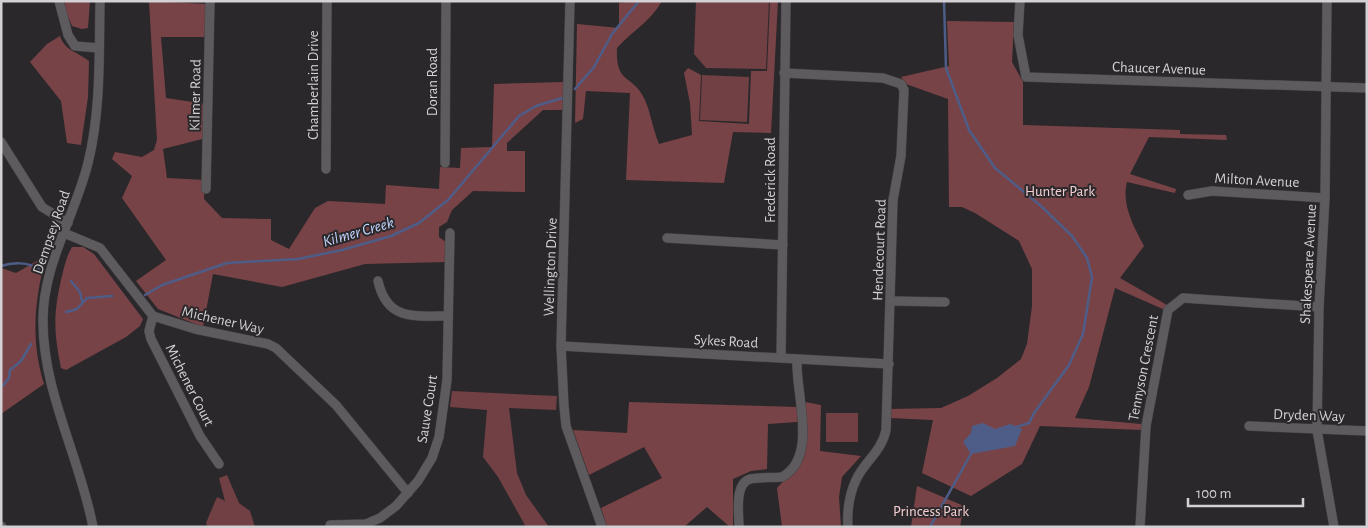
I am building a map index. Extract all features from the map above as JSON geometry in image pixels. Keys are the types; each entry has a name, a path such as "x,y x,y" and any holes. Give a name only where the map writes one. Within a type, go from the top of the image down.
{"street":[{"path":"58,1 68,35 75,46 99,48"},
{"name":"Dempsey Road","path":"93,527 50,375 44,342 43,321 46,291 54,260 83,183 92,143 97,107 100,1"},
{"name":"Kilmer Road","path":"206,189 210,1"},
{"name":"Chamberlain Drive","path":"326,170 327,1"},
{"name":"Doran Road","path":"446,1 446,163"},
{"name":"Wellington Drive","path":"570,1 561,346 566,426 602,527"},
{"name":"Frederick Road","path":"781,358 786,1"},
{"name":"Chaucer Avenue","path":"1020,1 1018,35 1026,77 1367,88"},
{"name":"Shakespeare Avenue","path":"1327,1 1325,198 1319,307 1317,430 1334,527"},
{"name":"Hendecourt Road","path":"784,73 883,78 897,82 904,90 901,156 894,200 892,301 884,441 856,479 847,511 848,527"},
{"path":"1,142 42,207 68,223"},
{"name":"Milton Avenue","path":"1188,195 1212,191 1325,198"},
{"path":"64,233 100,248 153,316"},
{"name":"Sauve Court","path":"330,525 366,524 380,518 408,493 432,458 438,437 447,380 450,233"},
{"path":"666,238 783,245"},
{"path":"378,281 381,294 391,306 404,315 448,316"},
{"name":"Tennyson Crescent","path":"1140,527 1146,426 1168,310 1183,298 1319,307"},
{"path":"892,301 945,302"},
{"name":"Michener Court","path":"153,316 150,331 151,339 200,436 219,464"},
{"name":"Michener Way","path":"153,316 195,329 268,344 276,348 336,404 408,493"},
{"name":"Sykes Road","path":"561,346 889,364"},
{"path":"739,527 740,491 743,484 750,479 782,477 799,461 803,446 797,358"},
{"name":"Dryden Way","path":"1249,426 1367,431"}],"shaded area":[{"path":"696,1 769,1 766,69 706,68 694,54"},
{"path":"702,75 749,77 747,122 700,120"},
{"path":"452,391 557,396 556,410 509,408 517,473 526,495 549,527 526,527 498,477 483,457 487,410 450,407"},
{"path":"826,413 858,413 858,442 826,442"},
{"path":"227,475 239,503 250,511 255,527 208,527 206,523 217,497 225,501 219,478"}],"green space":[{"path":"66,1 90,1 88,28 82,29 72,26 63,5"},
{"path":"149,1 207,4 207,37 161,37 166,98 206,104 206,138 163,149 167,178 205,180 204,199 222,218 271,219 271,240 289,249 315,208 328,201 385,204 386,185 439,189 440,167 460,168 461,148 492,147 494,84 564,82 564,110 543,110 507,143 507,151 525,151 525,192 473,191 452,210 447,222 439,227 439,237 447,243 446,262 365,264 282,287 213,274 203,327 158,309 136,281 166,260 122,198 132,176 112,159 115,152 142,157 154,150 157,140"},
{"path":"662,1 647,20 617,48 617,60 622,74 635,86 645,100 659,144 692,135 690,103 684,73 688,68 701,75 699,121 749,124 751,71 767,71 770,1 778,1 771,133 733,132 724,183 626,180 630,93 586,91 583,119 575,123 577,24 619,28 619,3"},
{"name":"Hunter Park","path":"947,21 1014,22 1012,62 1023,82 1023,125 1180,130 1180,134 1226,135 1227,140 1149,137 1130,174 1176,189 1175,193 1127,182 1127,207 1144,246 1120,278 1167,305 1165,310 1115,288 1089,387 1075,418 1141,424 1142,430 1040,426 1022,464 971,496 922,473 933,420 890,418 890,409 941,408 968,396 997,378 1021,359 1027,344 1032,306 1032,269 1019,241 975,213 962,207 949,207 948,99 906,84 901,77 949,66"},
{"path":"60,36 68,48 89,61 88,97 81,145 67,143 61,101 30,62 47,44"},
{"path":"72,247 83,247 94,254 143,319 140,326 126,337 66,370 61,368 56,334 56,314 63,271"},
{"path":"42,258 45,260 36,307 36,337 37,353 44,384 1,414 1,268 16,273"},
{"path":"629,402 797,407 797,422 768,424 767,469 751,471 733,479 733,525 730,527 707,507 684,527 607,527 601,508 662,478 644,447 589,475 573,430 627,433"},
{"path":"805,402 821,405 820,451 861,456 842,477 839,497 841,527 782,527 777,488 801,462 805,445"},
{"name":"Princess Park","path":"917,486 964,506 960,527 911,527"}],"water":[{"path":"983,423 995,429 1010,424 1022,429 1015,446 971,454 963,442 971,433 972,426"}],"waterway":[{"name":"Kilmer Creek","path":"575,89 594,67 612,34 639,1"},
{"path":"944,1 946,68 969,130 995,168 1041,206 1072,236 1087,258 1092,277 1083,334 1069,365 1034,413 1029,423 1013,428"},
{"name":"Kilmer Creek","path":"145,295 162,285 227,263 298,259 342,250 391,236 419,223 448,200 519,116 536,106 562,98"},
{"path":"1,266 20,263 39,269"},
{"path":"71,281 80,292 82,301"},
{"name":"Kilmer Creek","path":"66,312 77,309 87,298 112,296"},
{"name":"Kilmer Creek","path":"1,388 9,378 10,370 21,361 31,344"},
{"path":"930,527 972,452"}]}
